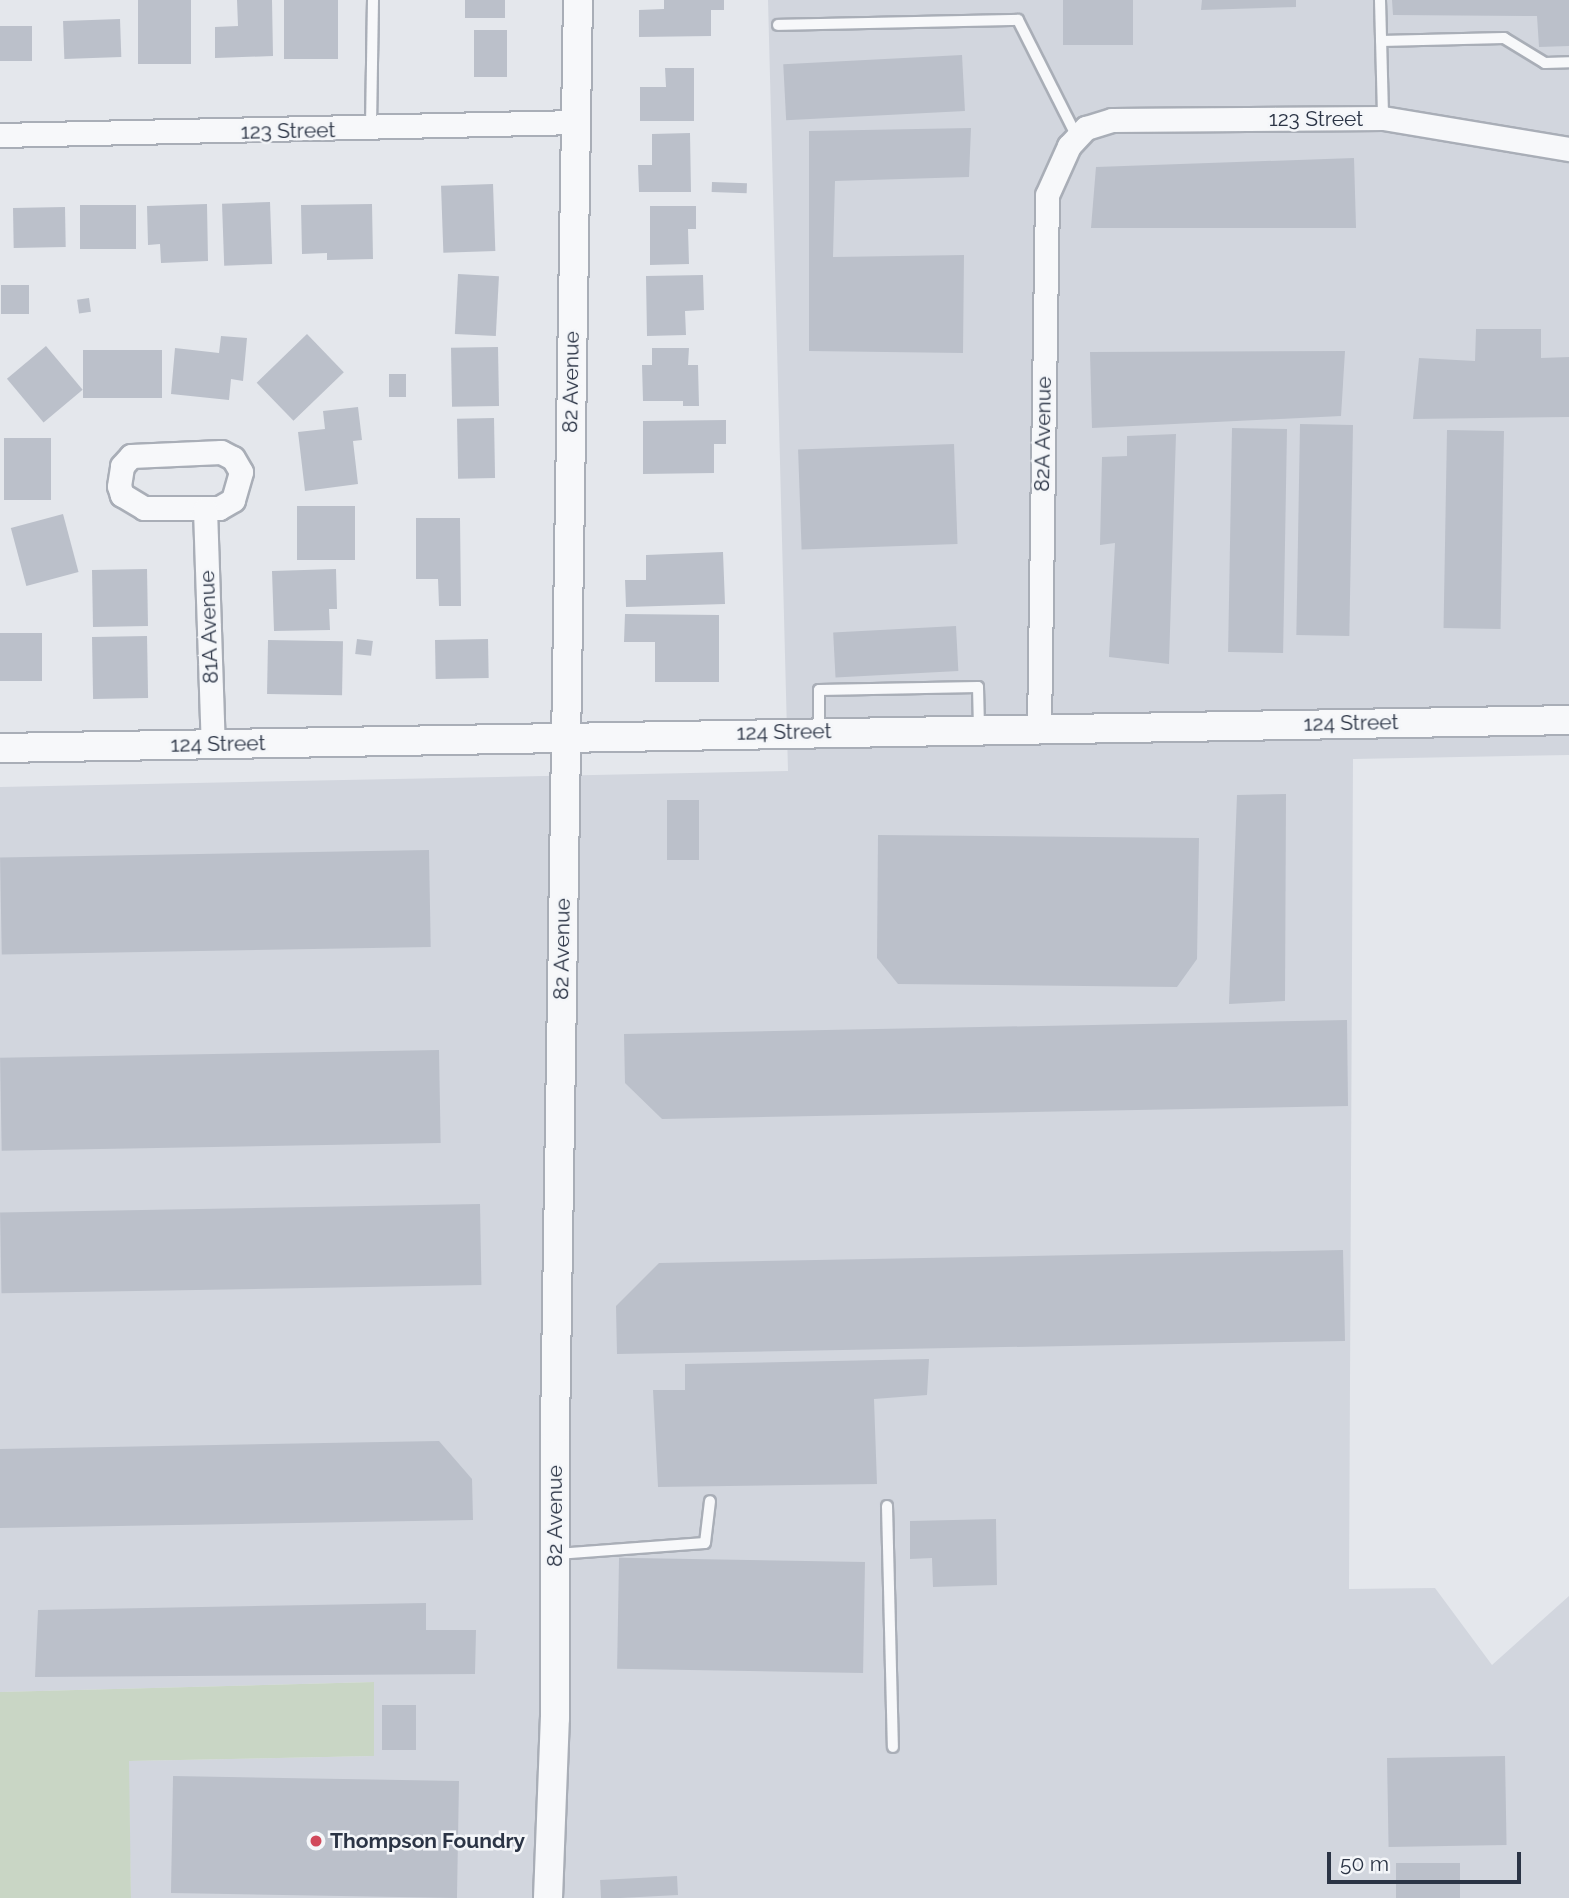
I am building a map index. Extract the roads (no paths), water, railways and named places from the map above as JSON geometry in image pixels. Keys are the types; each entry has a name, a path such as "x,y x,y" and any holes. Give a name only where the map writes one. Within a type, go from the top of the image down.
{"street":[{"name":"82 Avenue","path":"548,1898 555,1718 565,736 578,0"},
{"name":"123 Street","path":"1073,142 1086,128 1112,120 1383,118 1569,149"},
{"name":"123 Street","path":"0,135 371,129 576,122"},
{"name":"82A Avenue","path":"1039,728 1047,195 1073,142"},
{"path":"221,452 233,458 241,472 233,500 219,508 205,509 137,506 122,495 118,486 122,466 131,456 144,454 221,452"},
{"name":"81A Avenue","path":"205,509 213,744"},
{"name":"124 Street","path":"0,748 1569,720"}],"lane":[{"path":"371,129 373,0"},
{"path":"1380,0 1383,118"},
{"path":"778,24 1018,20 1073,142"},
{"path":"1381,41 1504,38 1545,63 1569,62"},
{"path":"819,732 819,690 952,687 978,687 979,729"},
{"path":"555,1554 705,1542 710,1502"},
{"path":"887,1506 893,1747"}],"place":[{"name":"Thompson Foundry","path":"316,1841"}]}
